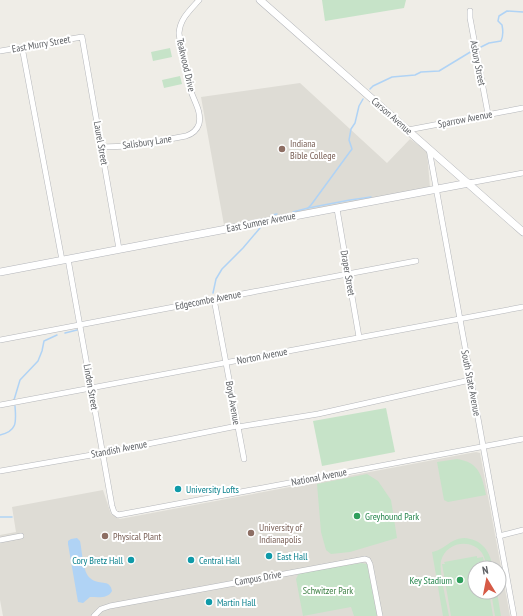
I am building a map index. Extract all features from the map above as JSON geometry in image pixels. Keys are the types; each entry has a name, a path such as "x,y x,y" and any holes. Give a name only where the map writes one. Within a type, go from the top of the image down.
{"street":[{"name":"Teakwood Drive","path":"192,133 198,125 199,118 196,102 189,85 179,31 183,18 199,0"},
{"name":"Carson Avenue","path":"260,0 523,232"},
{"name":"Asbury Street","path":"470,11 470,18 488,114"},
{"name":"East Murry Street","path":"0,51 82,37"},
{"name":"Laurel Street","path":"82,37 119,249"},
{"name":"Linden Street","path":"22,47 65,260 80,324 112,506 116,514"},
{"name":"Sparrow Avenue","path":"408,130 523,108"},
{"name":"Salisbury Lane","path":"101,147 132,146 186,136 192,133"},
{"name":"South State Avenue","path":"429,149 514,616"},
{"name":"East Sumner Avenue","path":"0,272 523,173"},
{"name":"Draper Street","path":"337,208 359,337"},
{"name":"Edgecombe Avenue","path":"0,340 416,261"},
{"name":"Boyd Avenue","path":"214,299 244,459"},
{"name":"Norton Avenue","path":"0,405 523,307"},
{"name":"Standish Avenue","path":"0,471 103,453 238,426 318,414 470,380"},
{"name":"National Avenue","path":"116,514 123,515 523,439"},
{"path":"499,536 523,530"},
{"path":"0,540 21,536"},
{"name":"Campus Drive","path":"94,616 101,609 110,606 365,559 370,562 380,616"}],"shaded area":[{"path":"300,83 387,163 410,139 427,151 430,188 224,225 201,97"},
{"name":"University of Indianapolis","path":"476,452 480,453 500,560 467,560 467,600 507,600 510,616 3,616 0,600 0,535 16,532 12,507 103,490 111,514 120,519"}],"green space":[{"path":"322,0 406,0 404,8 325,21"},
{"path":"170,48 172,57 153,61 151,52"},
{"path":"180,76 182,84 164,88 162,80"},
{"path":"386,408 395,452 322,466 313,421"},
{"path":"457,459 470,463 475,467 481,476 486,495 448,502 444,500 437,462"},
{"name":"Greyhound Park","path":"367,474 378,481 391,500 397,538 350,552 331,554 326,550 321,532 317,484"},
{"path":"470,539 480,543 487,551 491,560 485,560 482,553 472,545 459,544 448,550 441,561 442,580 449,616 443,616 432,552 454,540"},
{"name":"Key Stadium","path":"477,556 477,558 483,557 484,560 467,560 467,600 490,600 493,616 451,616 442,564 445,564 444,562"},
{"name":"Schwitzer Park","path":"361,563 367,564 377,616 354,616 351,607 303,616 296,579 299,573"},
{"path":"492,600 498,600 501,616 495,616"}],"water":[{"path":"77,538 80,541 84,566 88,575 97,582 106,583 109,585 112,591 110,594 105,596 90,597 83,603 78,602 68,544 68,541 71,539"}],"waterway":[{"path":"481,47 489,43 501,41 503,31 502,25 498,21 499,16 507,11 523,12"},
{"path":"370,89 392,77 415,75 421,72 439,71 472,51"},
{"path":"293,212 308,208 311,205 352,149 349,140 351,129 355,123 359,106 363,99"},
{"path":"308,208 371,197"},
{"path":"272,215 277,214"},
{"path":"213,293 216,279 222,269 260,228"},
{"path":"65,333 77,330"},
{"path":"14,400 20,380 38,361 44,341 57,335"},
{"path":"0,435 10,431 15,425 15,406"},
{"path":"0,517 12,517"}],"place":[{"name":"Indiana Bible College","path":"282,149"},
{"name":"University Lofts","path":"178,489"},
{"name":"Greyhound Park","path":"357,516"},
{"name":"University of Indianapolis","path":"251,533"},
{"name":"Physical Plant","path":"105,536"},
{"name":"East Hall","path":"269,556"},
{"name":"Cory Bretz Hall","path":"131,560"},
{"name":"Central Hall","path":"191,560"},
{"name":"Key Stadium","path":"460,580"},
{"name":"Martin Hall","path":"209,602"}]}
